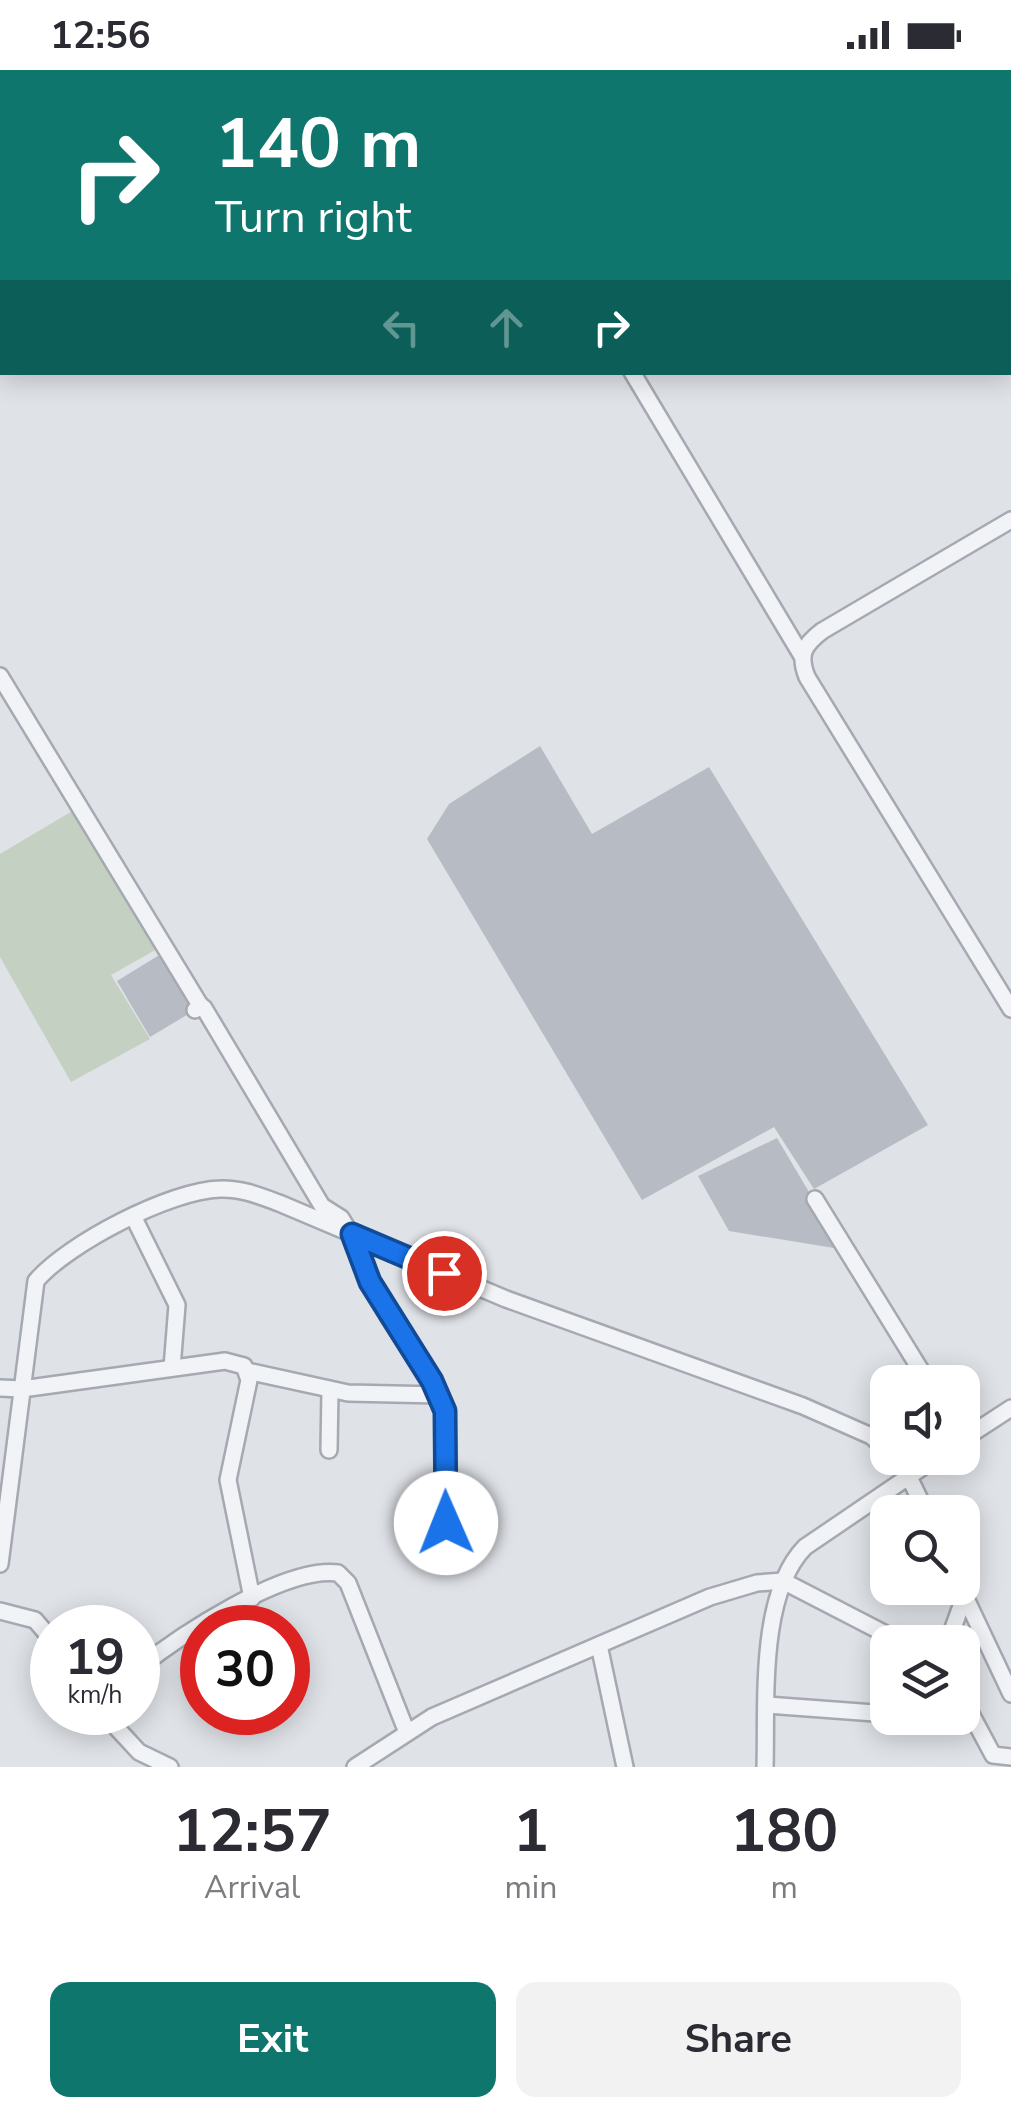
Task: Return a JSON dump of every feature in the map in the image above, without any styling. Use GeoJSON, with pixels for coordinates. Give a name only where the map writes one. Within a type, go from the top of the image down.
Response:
{"type":"FeatureCollection","features":[{"type":"Feature","properties":{"kind":"street"},"geometry":{"type":"LineString","coordinates":[[634,375],[802,656],[807,677],[1011,1009]]}},
{"type":"Feature","properties":{"kind":"street"},"geometry":{"type":"LineString","coordinates":[[802,656],[805,644],[822,631],[1011,520]]}},
{"type":"Feature","properties":{"kind":"street"},"geometry":{"type":"LineString","coordinates":[[0,676],[197,1008],[322,1206],[340,1218],[352,1234],[388,1316],[440,1395],[447,1430],[446,1523]]}},
{"type":"Feature","properties":{"kind":"street"},"geometry":{"type":"LineString","coordinates":[[0,1564],[36,1281],[76,1251],[134,1218],[179,1197],[223,1188],[248,1192],[506,1299],[803,1406],[870,1436]]}},
{"type":"Feature","properties":{"kind":"street"},"geometry":{"type":"LineString","coordinates":[[815,1199],[918,1365]]}},
{"type":"Feature","properties":{"kind":"street"},"geometry":{"type":"LineString","coordinates":[[134,1218],[177,1304],[172,1368]]}},
{"type":"Feature","properties":{"kind":"street"},"geometry":{"type":"LineString","coordinates":[[0,1388],[22,1390],[225,1361],[240,1364],[247,1371],[330,1390],[386,1397],[440,1395]]}},
{"type":"Feature","properties":{"kind":"street"},"geometry":{"type":"LineString","coordinates":[[247,1371],[228,1480],[252,1598]]}},
{"type":"Feature","properties":{"kind":"street"},"geometry":{"type":"LineString","coordinates":[[329,1450],[330,1390]]}},
{"type":"Feature","properties":{"kind":"street"},"geometry":{"type":"LineString","coordinates":[[980,1428],[1011,1408]]}},
{"type":"Feature","properties":{"kind":"street"},"geometry":{"type":"LineString","coordinates":[[766,1767],[771,1630],[783,1581],[804,1547],[908,1475],[918,1495]]}},
{"type":"Feature","properties":{"kind":"street"},"geometry":{"type":"LineString","coordinates":[[160,1652],[199,1623],[252,1598],[319,1573],[338,1573],[344,1578],[406,1730]]}},
{"type":"Feature","properties":{"kind":"street"},"geometry":{"type":"LineString","coordinates":[[355,1767],[406,1730],[710,1597],[783,1581],[870,1626]]}},
{"type":"Feature","properties":{"kind":"street"},"geometry":{"type":"LineString","coordinates":[[970,1605],[1011,1694]]}},
{"type":"Feature","properties":{"kind":"street"},"geometry":{"type":"LineString","coordinates":[[0,1611],[30,1619]]}},
{"type":"Feature","properties":{"kind":"street"},"geometry":{"type":"LineString","coordinates":[[599,1645],[625,1767]]}},
{"type":"Feature","properties":{"kind":"street"},"geometry":{"type":"LineString","coordinates":[[767,1706],[870,1713]]}},
{"type":"Feature","properties":{"kind":"street"},"geometry":{"type":"LineString","coordinates":[[980,1731],[993,1755],[1011,1756]]}},
{"type":"Feature","properties":{"kind":"street"},"geometry":{"type":"LineString","coordinates":[[123,1735],[139,1752],[170,1767]]}},
{"type":"Feature","properties":{"kind":"green space"},"geometry":{"type":"Polygon","coordinates":[[[74,810],[157,949],[111,975],[150,1039],[71,1082],[0,957],[0,854],[74,810]]]}},
{"type":"Feature","properties":{"kind":"building"},"geometry":{"type":"Polygon","coordinates":[[[540,746],[592,834],[709,767],[928,1125],[814,1189],[774,1127],[642,1200],[427,839],[449,804],[540,746]]]}},
{"type":"Feature","properties":{"kind":"building"},"geometry":{"type":"Polygon","coordinates":[[[161,954],[195,1010],[150,1037],[117,981],[161,954]]]}},
{"type":"Feature","properties":{"kind":"building"},"geometry":{"type":"Polygon","coordinates":[[[777,1138],[838,1241],[834,1248],[729,1231],[698,1176],[777,1138]]]}},
{"type":"Feature","properties":{"kind":"route"},"geometry":{"type":"LineString","coordinates":[[444,1273],[352,1234],[388,1316],[440,1395],[447,1430],[446,1523]]}}]}
